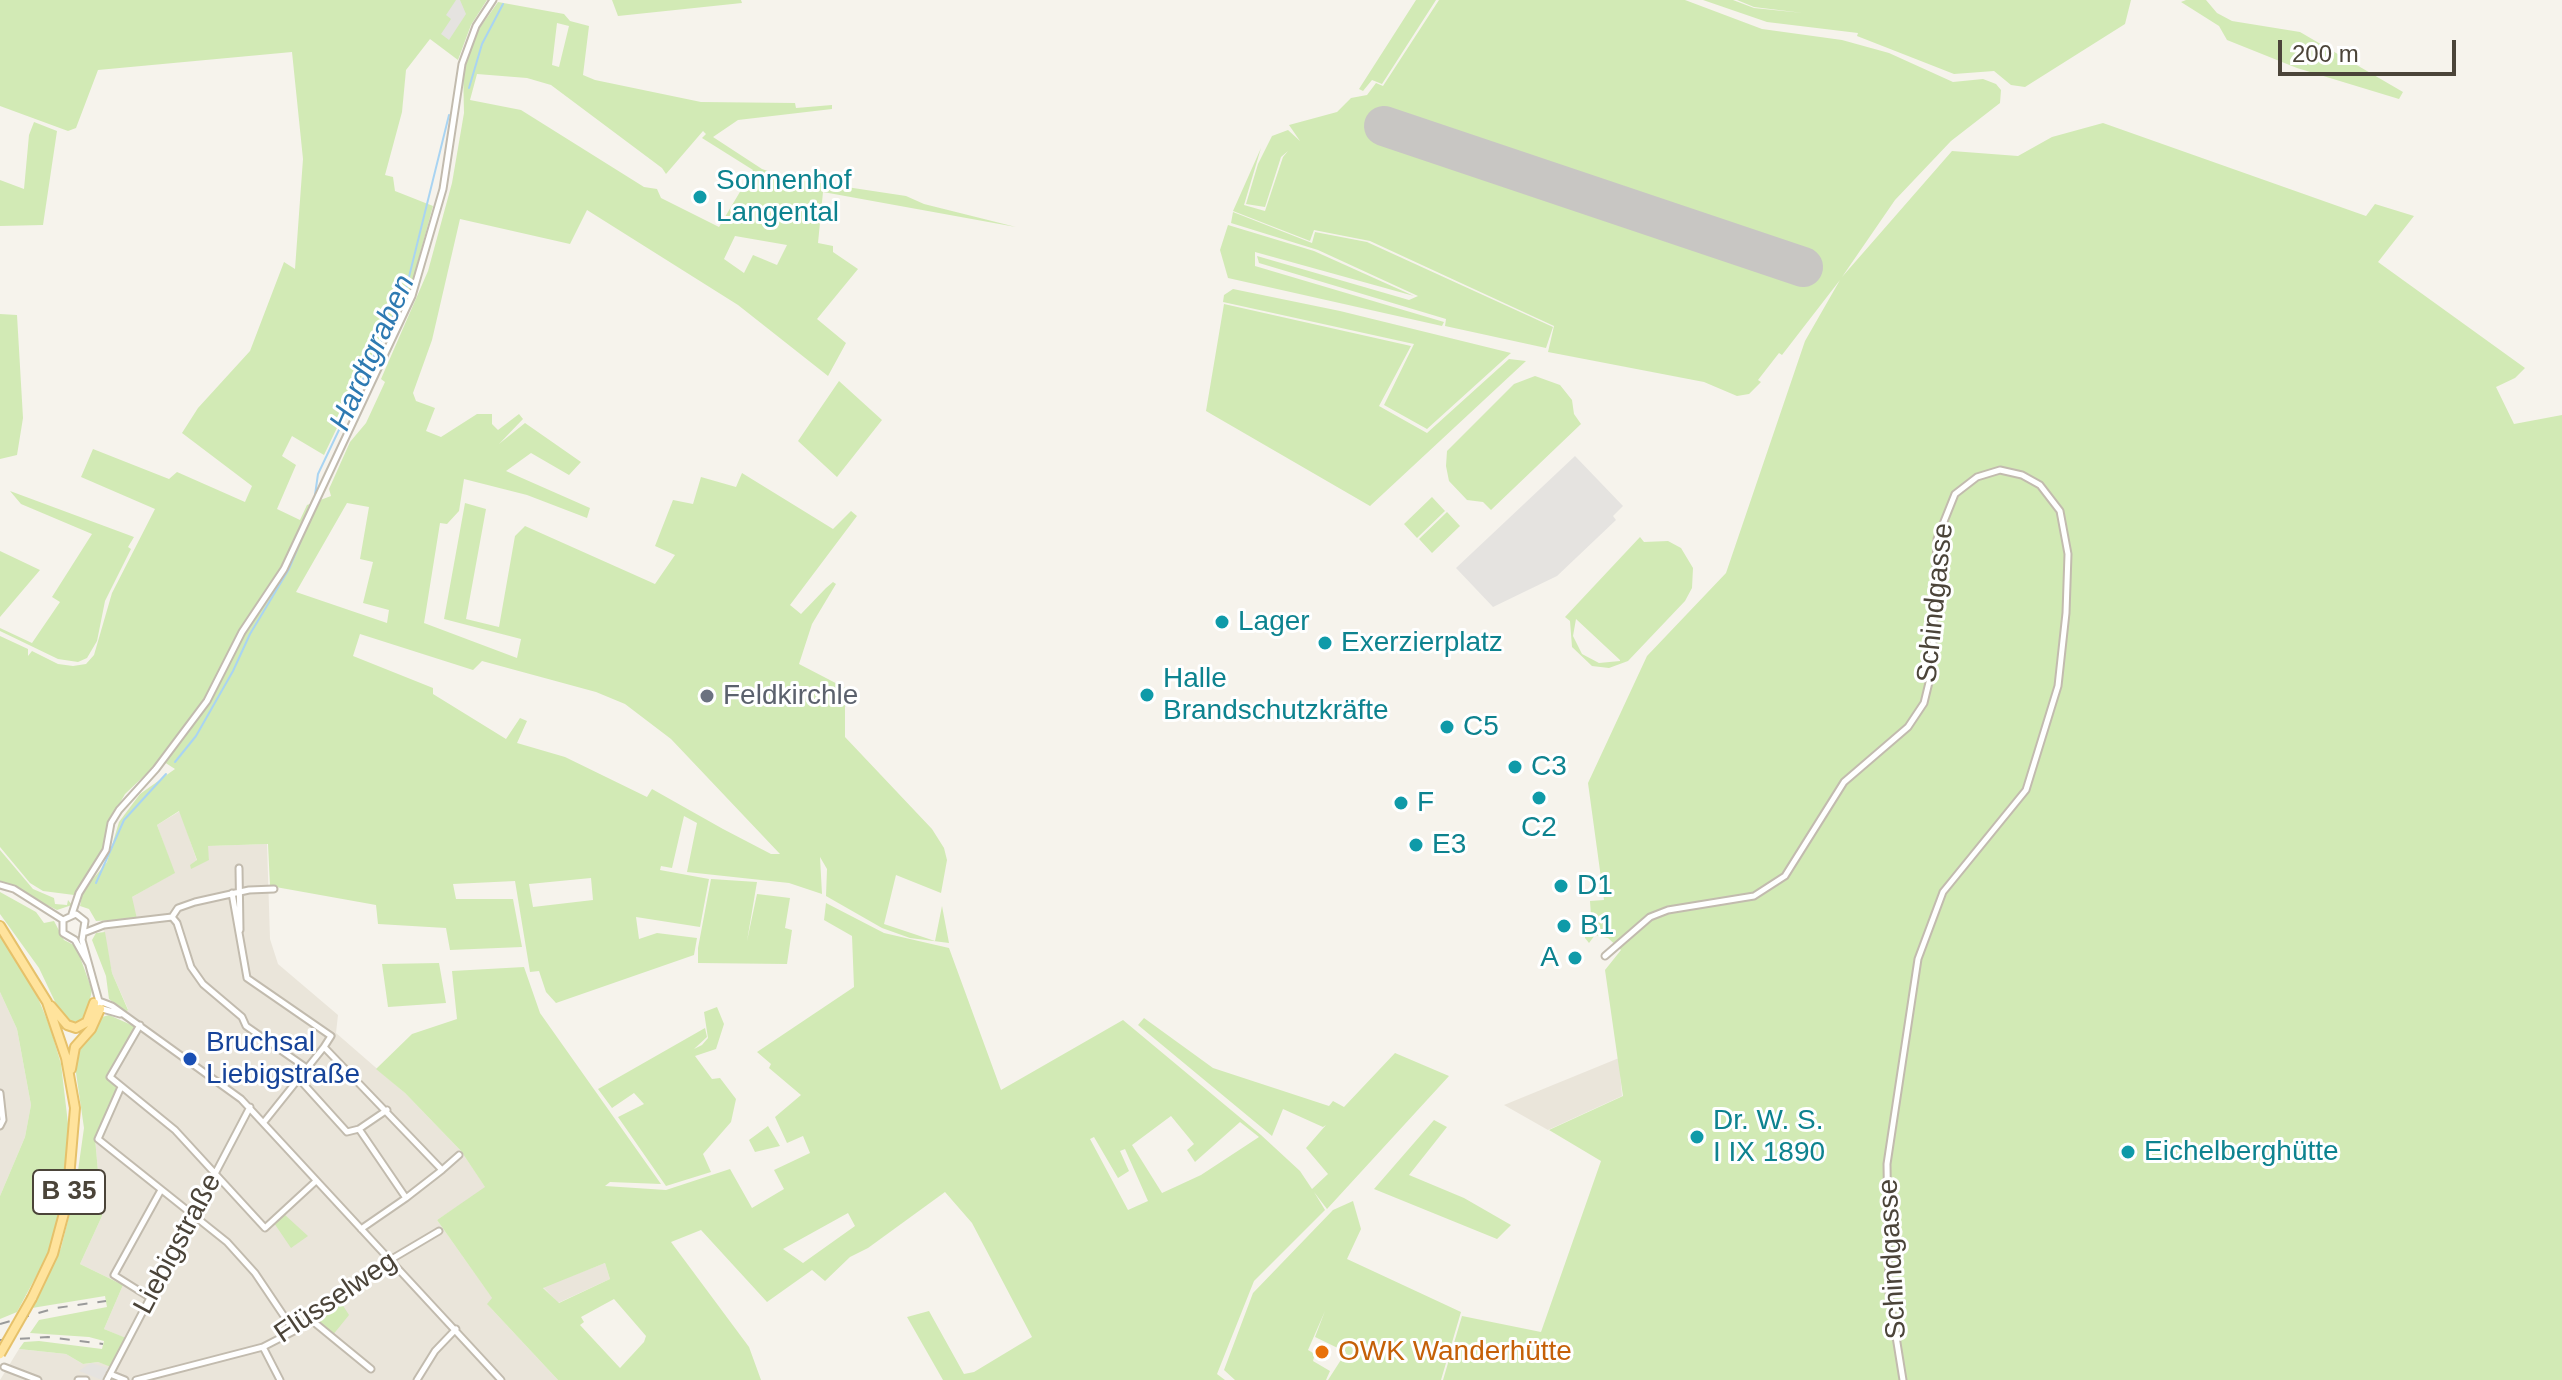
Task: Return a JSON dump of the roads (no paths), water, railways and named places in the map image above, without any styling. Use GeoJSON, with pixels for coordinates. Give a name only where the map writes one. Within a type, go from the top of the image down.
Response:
{"type":"FeatureCollection","features":[{"type":"Feature","properties":{"kind":"main road","name":"B 35"},"geometry":{"type":"LineString","coordinates":[[0,926],[47,1002],[67,1025],[76,1028],[87,1022],[97,1002]]}},
{"type":"Feature","properties":{"kind":"main road","name":"B 35"},"geometry":{"type":"LineString","coordinates":[[0,1354],[32,1298],[61,1231],[72,1174],[75,1108],[70,1073],[47,1002]]}},
{"type":"Feature","properties":{"kind":"main road"},"geometry":{"type":"LineString","coordinates":[[70,1073],[75,1047],[91,1029],[97,1002]]}},
{"type":"Feature","properties":{"kind":"street"},"geometry":{"type":"LineString","coordinates":[[63,920],[72,914],[79,893],[106,850],[111,823],[119,810],[156,769],[207,701],[242,632],[284,569],[412,296],[443,189],[462,64],[476,26],[493,0]]}},
{"type":"Feature","properties":{"kind":"street","name":"Schindgasse"},"geometry":{"type":"LineString","coordinates":[[1605,956],[1650,917],[1668,910],[1754,896],[1785,876],[1844,782],[1908,727],[1924,703],[1932,670],[1937,539],[1955,494],[1977,477],[2000,470],[2022,475],[2040,485],[2060,511],[2068,554],[2066,613],[2054,700],[2026,790],[2000,827],[1943,892],[1918,959],[1887,1164],[1889,1293],[1903,1380]]}},
{"type":"Feature","properties":{"kind":"street"},"geometry":{"type":"LineString","coordinates":[[239,868],[239,939]]}},
{"type":"Feature","properties":{"kind":"street"},"geometry":{"type":"LineString","coordinates":[[0,885],[14,889],[63,920]]}},
{"type":"Feature","properties":{"kind":"street"},"geometry":{"type":"LineString","coordinates":[[75,940],[104,925],[172,917],[178,908],[232,893],[274,889]]}},
{"type":"Feature","properties":{"kind":"street"},"geometry":{"type":"LineString","coordinates":[[232,893],[247,978],[331,1036],[300,1080],[264,1122]]}},
{"type":"Feature","properties":{"kind":"street"},"geometry":{"type":"LineString","coordinates":[[76,907],[85,921],[104,925]]}},
{"type":"Feature","properties":{"kind":"street"},"geometry":{"type":"LineString","coordinates":[[72,914],[80,915]]}},
{"type":"Feature","properties":{"kind":"street"},"geometry":{"type":"LineString","coordinates":[[172,917],[177,923],[191,967],[203,984],[242,1017],[246,1026],[308,1069]]}},
{"type":"Feature","properties":{"kind":"street"},"geometry":{"type":"LineString","coordinates":[[63,920],[63,933],[75,940],[92,970]]}},
{"type":"Feature","properties":{"kind":"street"},"geometry":{"type":"LineString","coordinates":[[85,921],[84,934],[97,1002],[140,1025],[250,1107],[501,1380]]}},
{"type":"Feature","properties":{"kind":"street"},"geometry":{"type":"LineString","coordinates":[[140,1025],[110,1077],[175,1130],[265,1228],[316,1181]]}},
{"type":"Feature","properties":{"kind":"street"},"geometry":{"type":"LineString","coordinates":[[324,1047],[442,1170]]}},
{"type":"Feature","properties":{"kind":"street"},"geometry":{"type":"LineString","coordinates":[[300,1080],[347,1132],[359,1129],[387,1110]]}},
{"type":"Feature","properties":{"kind":"street"},"geometry":{"type":"LineString","coordinates":[[121,1087],[98,1139],[195,1214],[255,1273],[294,1331]]}},
{"type":"Feature","properties":{"kind":"street"},"geometry":{"type":"LineString","coordinates":[[0,1093],[3,1120],[0,1126]]}},
{"type":"Feature","properties":{"kind":"street","name":"Liebigstraße"},"geometry":{"type":"LineString","coordinates":[[108,1377],[250,1107]]}},
{"type":"Feature","properties":{"kind":"street"},"geometry":{"type":"LineString","coordinates":[[359,1129],[406,1198]]}},
{"type":"Feature","properties":{"kind":"street"},"geometry":{"type":"LineString","coordinates":[[361,1229],[459,1155]]}},
{"type":"Feature","properties":{"kind":"street"},"geometry":{"type":"LineString","coordinates":[[149,1297],[114,1275],[161,1190]]}},
{"type":"Feature","properties":{"kind":"street","name":"Flüsselweg"},"geometry":{"type":"LineString","coordinates":[[136,1380],[263,1347],[294,1331],[390,1260],[439,1231]]}},
{"type":"Feature","properties":{"kind":"street"},"geometry":{"type":"LineString","coordinates":[[310,1319],[371,1369]]}},
{"type":"Feature","properties":{"kind":"street"},"geometry":{"type":"LineString","coordinates":[[417,1380],[435,1351],[456,1329]]}},
{"type":"Feature","properties":{"kind":"street"},"geometry":{"type":"LineString","coordinates":[[263,1347],[280,1380]]}},
{"type":"Feature","properties":{"kind":"street"},"geometry":{"type":"LineString","coordinates":[[4,1367],[38,1380]]}},
{"type":"Feature","properties":{"kind":"street"},"geometry":{"type":"LineString","coordinates":[[108,1377],[125,1380]]}},
{"type":"Feature","properties":{"kind":"street"},"geometry":{"type":"LineString","coordinates":[[78,1380],[86,1380]]}},
{"type":"Feature","properties":{"kind":"waterway","name":"Hardtgraben"},"geometry":{"type":"LineString","coordinates":[[469,88],[482,44],[503,4]]}},
{"type":"Feature","properties":{"kind":"waterway","name":"Hardtgraben"},"geometry":{"type":"LineString","coordinates":[[315,495],[318,474],[406,289],[449,115]]}},
{"type":"Feature","properties":{"kind":"waterway","name":"Hardtgraben"},"geometry":{"type":"LineString","coordinates":[[175,762],[196,736],[233,671],[250,634],[289,569],[303,535]]}},
{"type":"Feature","properties":{"kind":"waterway"},"geometry":{"type":"LineString","coordinates":[[96,883],[124,820],[166,774]]}},
{"type":"Feature","properties":{"kind":"railway"},"geometry":{"type":"LineString","coordinates":[[0,1324],[56,1308],[106,1301]]}},
{"type":"Feature","properties":{"kind":"railway"},"geometry":{"type":"LineString","coordinates":[[0,1340],[48,1337],[103,1344]]}},
{"type":"Feature","properties":{"kind":"place","name":"Sonnenhof Langental"},"geometry":{"type":"Point","coordinates":[700,197]}},
{"type":"Feature","properties":{"kind":"place","name":"Lager"},"geometry":{"type":"Point","coordinates":[1222,622]}},
{"type":"Feature","properties":{"kind":"place","name":"Exerzierplatz"},"geometry":{"type":"Point","coordinates":[1325,643]}},
{"type":"Feature","properties":{"kind":"place","name":"Halle Brandschutzkräfte"},"geometry":{"type":"Point","coordinates":[1147,695]}},
{"type":"Feature","properties":{"kind":"place","name":"Feldkirchle"},"geometry":{"type":"Point","coordinates":[707,696]}},
{"type":"Feature","properties":{"kind":"place","name":"C5"},"geometry":{"type":"Point","coordinates":[1447,727]}},
{"type":"Feature","properties":{"kind":"place","name":"C3"},"geometry":{"type":"Point","coordinates":[1515,767]}},
{"type":"Feature","properties":{"kind":"place","name":"C2"},"geometry":{"type":"Point","coordinates":[1539,798]}},
{"type":"Feature","properties":{"kind":"place","name":"F"},"geometry":{"type":"Point","coordinates":[1401,803]}},
{"type":"Feature","properties":{"kind":"place","name":"E3"},"geometry":{"type":"Point","coordinates":[1416,845]}},
{"type":"Feature","properties":{"kind":"place","name":"D1"},"geometry":{"type":"Point","coordinates":[1561,886]}},
{"type":"Feature","properties":{"kind":"place","name":"B1"},"geometry":{"type":"Point","coordinates":[1564,926]}},
{"type":"Feature","properties":{"kind":"place","name":"A"},"geometry":{"type":"Point","coordinates":[1575,958]}},
{"type":"Feature","properties":{"kind":"place","name":"Bruchsal Liebigstraße"},"geometry":{"type":"Point","coordinates":[190,1059]}},
{"type":"Feature","properties":{"kind":"place","name":"Dr. W. S. I IX 1890"},"geometry":{"type":"Point","coordinates":[1697,1137]}},
{"type":"Feature","properties":{"kind":"place","name":"Eichelberghütte"},"geometry":{"type":"Point","coordinates":[2128,1152]}},
{"type":"Feature","properties":{"kind":"place","name":"OWK Wanderhütte"},"geometry":{"type":"Point","coordinates":[1322,1352]}}]}
